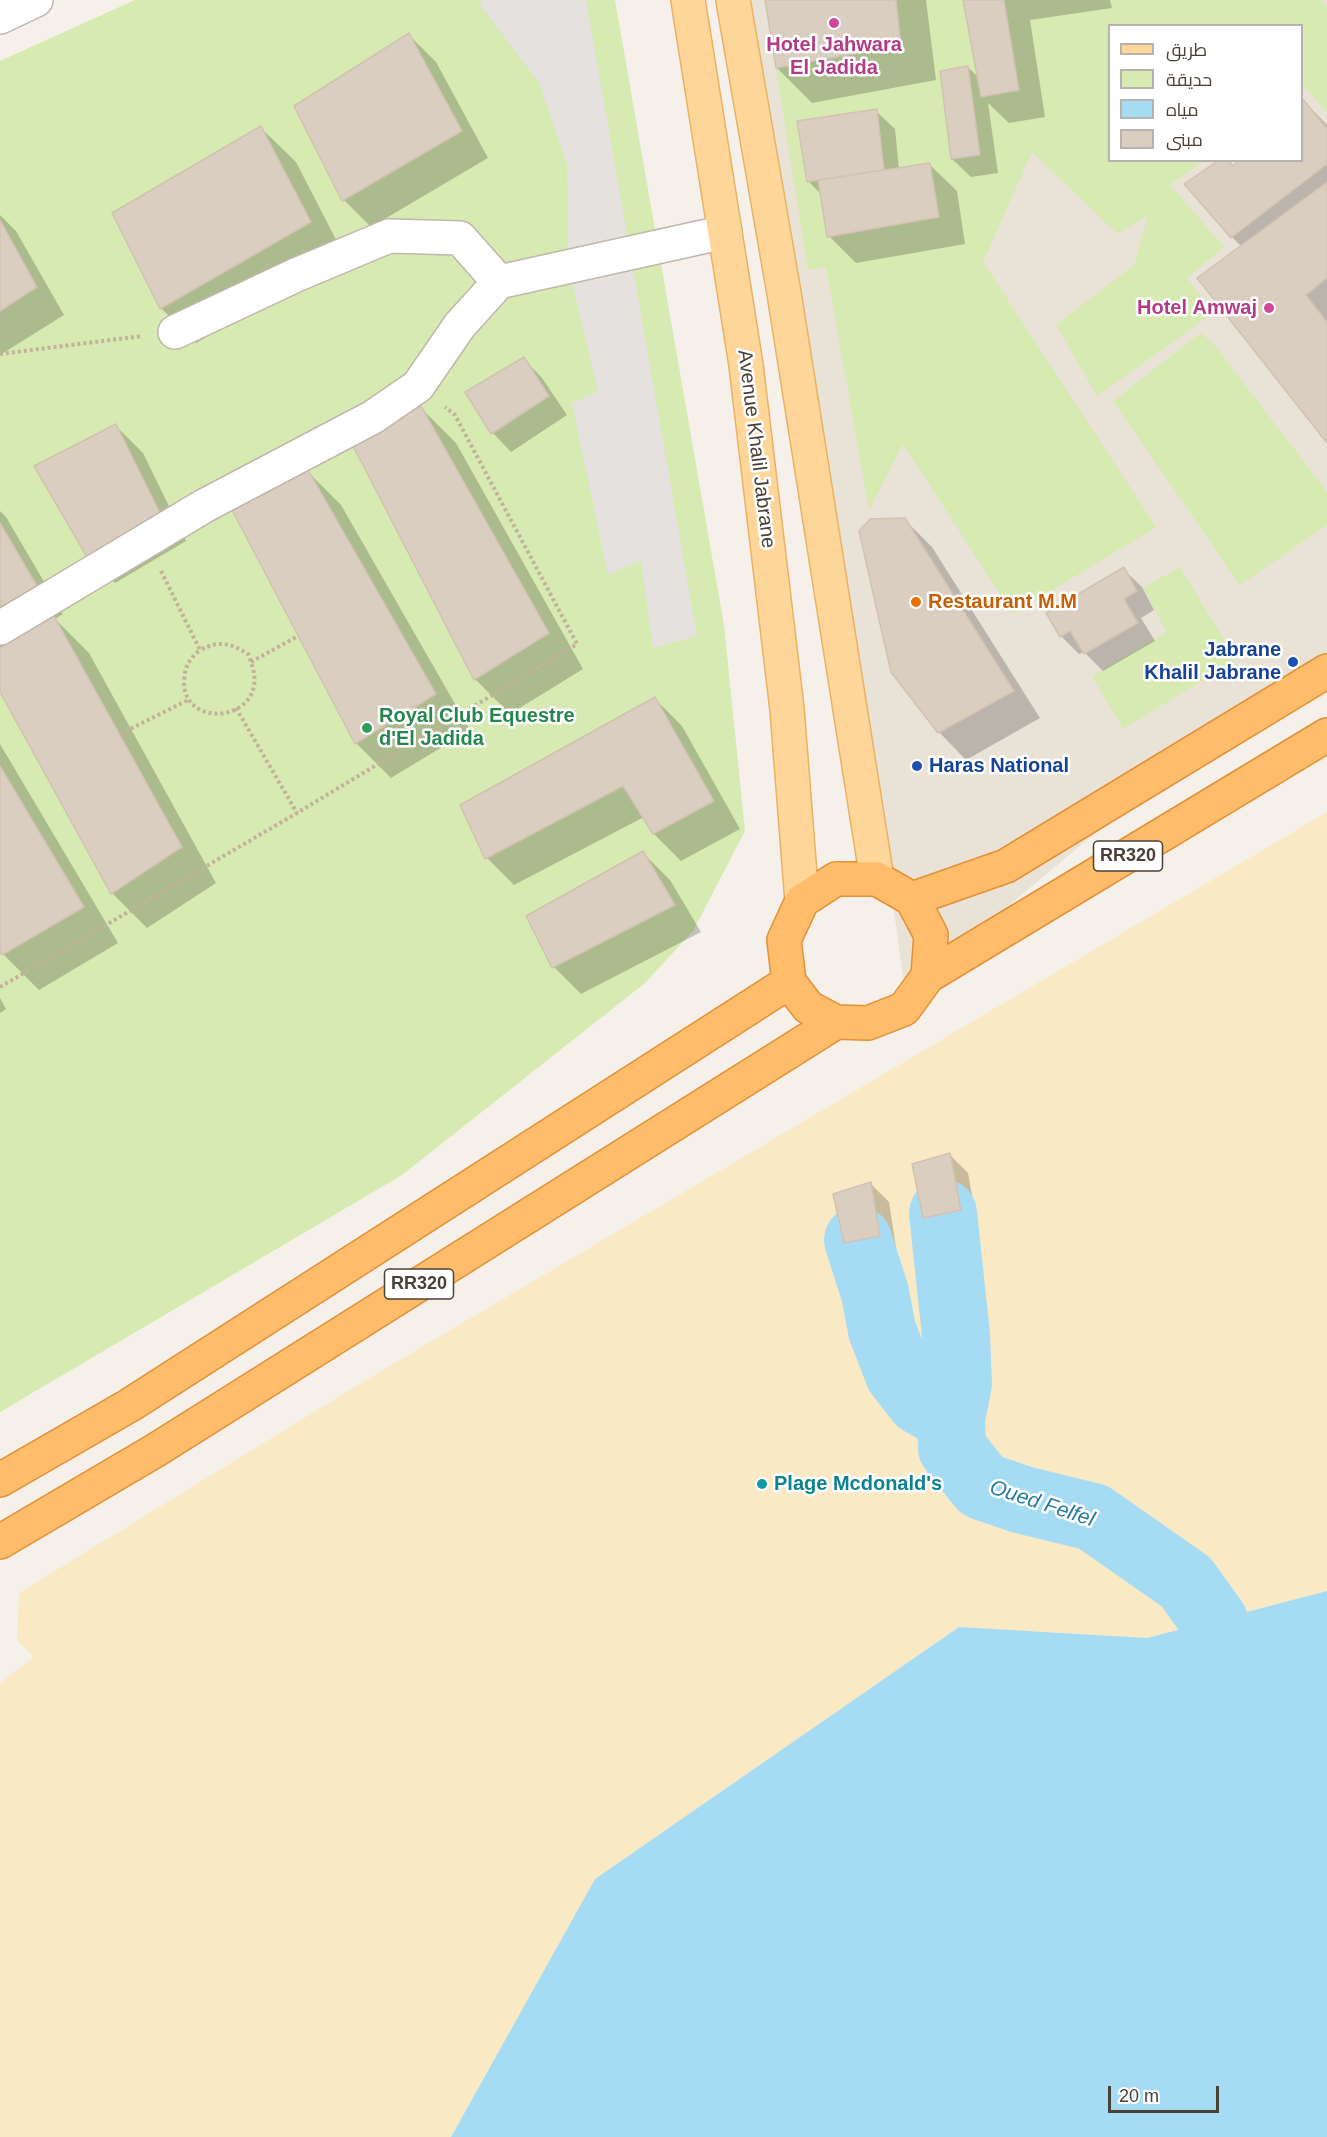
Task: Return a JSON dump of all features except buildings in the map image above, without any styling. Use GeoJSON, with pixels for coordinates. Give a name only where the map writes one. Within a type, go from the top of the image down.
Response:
{"type":"FeatureCollection","features":[{"type":"Feature","properties":{"kind":"highway","name":"RR320"},"geometry":{"type":"LineString","coordinates":[[912,899],[1006,866],[1327,671]]}},
{"type":"Feature","properties":{"kind":"highway","name":"RR320"},"geometry":{"type":"LineString","coordinates":[[0,1480],[130,1405],[789,982],[808,1007],[836,1022],[868,1023],[904,1009],[928,976],[1327,735]]}},
{"type":"Feature","properties":{"kind":"highway"},"geometry":{"type":"LineString","coordinates":[[789,982],[784,940],[802,901],[836,879],[877,879],[912,899],[931,935],[928,976]]}},
{"type":"Feature","properties":{"kind":"highway","name":"RR320"},"geometry":{"type":"LineString","coordinates":[[0,1542],[156,1450],[836,1022]]}},
{"type":"Feature","properties":{"kind":"highway"},"geometry":{"type":"LineString","coordinates":[[130,1405],[156,1450]]}},
{"type":"Feature","properties":{"kind":"main road","name":"Avenue Khalil Jabrane"},"geometry":{"type":"LineString","coordinates":[[688,0],[746,365],[786,697],[802,901]]}},
{"type":"Feature","properties":{"kind":"main road"},"geometry":{"type":"LineString","coordinates":[[733,0],[784,293],[877,879]]}},
{"type":"Feature","properties":{"kind":"street"},"geometry":{"type":"LineString","coordinates":[[0,17],[36,0]]}},
{"type":"Feature","properties":{"kind":"street"},"geometry":{"type":"LineString","coordinates":[[0,628],[204,506],[373,417],[418,386],[460,325],[499,282],[725,232]]}},
{"type":"Feature","properties":{"kind":"street"},"geometry":{"type":"LineString","coordinates":[[175,332],[296,275],[389,236],[460,238],[499,282]]}},
{"type":"Feature","properties":{"kind":"path"},"geometry":{"type":"LineString","coordinates":[[0,354],[175,332]]}},
{"type":"Feature","properties":{"kind":"path"},"geometry":{"type":"LineString","coordinates":[[0,987],[297,813],[577,644],[455,415],[418,386]]}},
{"type":"Feature","properties":{"kind":"path"},"geometry":{"type":"LineString","coordinates":[[146,541],[200,650]]}},
{"type":"Feature","properties":{"kind":"path"},"geometry":{"type":"LineString","coordinates":[[251,662],[298,636]]}},
{"type":"Feature","properties":{"kind":"path"},"geometry":{"type":"LineString","coordinates":[[212,644],[227,644],[248,654],[251,662],[254,671],[254,687],[246,703],[231,711],[214,714],[198,710],[188,700],[184,687],[185,670],[189,659],[200,650],[212,644]]}},
{"type":"Feature","properties":{"kind":"path"},"geometry":{"type":"LineString","coordinates":[[120,734],[188,700]]}},
{"type":"Feature","properties":{"kind":"path"},"geometry":{"type":"LineString","coordinates":[[236,708],[297,813]]}},
{"type":"Feature","properties":{"kind":"shaded area"},"geometry":{"type":"Polygon","coordinates":[[[483,0],[586,0],[697,636],[653,648],[641,560],[608,575],[572,403],[598,391],[568,266],[567,164],[539,83],[479,3],[483,0]]]}},
{"type":"Feature","properties":{"kind":"shaded area"},"geometry":{"type":"Polygon","coordinates":[[[736,0],[1327,0],[1327,671],[1189,755],[905,992],[890,882],[736,0]]]}},
{"type":"Feature","properties":{"kind":"green space","name":"Royal Club Equestre d'El Jadida"},"geometry":{"type":"Polygon","coordinates":[[[135,0],[615,0],[724,625],[745,831],[693,931],[645,983],[402,1175],[0,1412],[0,61],[135,0]]]}},
{"type":"Feature","properties":{"kind":"green space"},"geometry":{"type":"Polygon","coordinates":[[[765,0],[1321,0],[1327,7],[1327,112],[1305,87],[1303,88],[1303,24],[1108,24],[1108,162],[1202,162],[1170,185],[1224,247],[1187,278],[1213,313],[1097,396],[1056,325],[1135,264],[1148,215],[1118,234],[1032,152],[983,262],[1156,527],[1013,614],[903,444],[869,510],[826,267],[808,270],[765,0]]]}},
{"type":"Feature","properties":{"kind":"green space"},"geometry":{"type":"Polygon","coordinates":[[[1201,333],[1215,346],[1327,492],[1327,525],[1240,585],[1113,401],[1201,333]]]}},
{"type":"Feature","properties":{"kind":"green space"},"geometry":{"type":"Polygon","coordinates":[[[1180,567],[1236,660],[1123,729],[1092,676],[1167,632],[1143,588],[1180,567]]]}},
{"type":"Feature","properties":{"kind":"sand","name":"Plage Mcdonald's"},"geometry":{"type":"Polygon","coordinates":[[[1327,812],[1327,1591],[1147,1638],[959,1627],[595,1879],[451,2137],[0,2137],[0,1683],[34,1657],[17,1640],[19,1593],[371,1377],[1327,812]]]}},
{"type":"Feature","properties":{"kind":"water"},"geometry":{"type":"Polygon","coordinates":[[[1327,1591],[1327,2137],[451,2137],[595,1879],[959,1627],[1147,1638],[1327,1591]]]}},
{"type":"Feature","properties":{"kind":"waterway","name":"Oued Felfel"},"geometry":{"type":"LineString","coordinates":[[943,1213],[956,1335],[958,1384],[951,1418],[952,1448],[982,1486],[1023,1500],[1093,1517],[1186,1582],[1214,1621]]}},
{"type":"Feature","properties":{"kind":"waterway","name":"Oued Felfel"},"geometry":{"type":"LineString","coordinates":[[858,1240],[875,1293],[882,1330],[899,1374],[920,1401],[951,1418]]}},
{"type":"Feature","properties":{"kind":"place","name":"Hotel Jahwara El Jadida"},"geometry":{"type":"Point","coordinates":[834,23]}},
{"type":"Feature","properties":{"kind":"place","name":"Hotel Amwaj"},"geometry":{"type":"Point","coordinates":[1269,308]}},
{"type":"Feature","properties":{"kind":"place","name":"Restaurant M.M"},"geometry":{"type":"Point","coordinates":[916,602]}},
{"type":"Feature","properties":{"kind":"place","name":"Jabrane Khalil Jabrane"},"geometry":{"type":"Point","coordinates":[1293,662]}},
{"type":"Feature","properties":{"kind":"place","name":"Royal Club Equestre d'El Jadida"},"geometry":{"type":"Point","coordinates":[367,728]}},
{"type":"Feature","properties":{"kind":"place","name":"Haras National"},"geometry":{"type":"Point","coordinates":[917,766]}},
{"type":"Feature","properties":{"kind":"place","name":"Plage Mcdonald's"},"geometry":{"type":"Point","coordinates":[762,1484]}}]}
